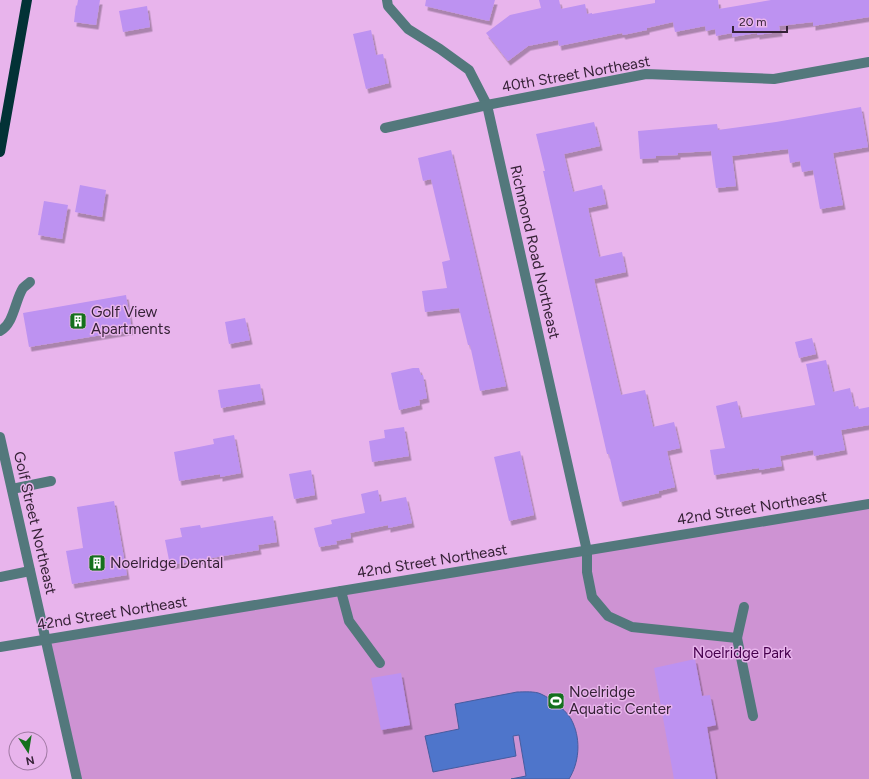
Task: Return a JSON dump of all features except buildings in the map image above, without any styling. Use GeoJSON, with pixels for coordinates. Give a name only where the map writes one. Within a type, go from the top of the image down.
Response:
{"type":"FeatureCollection","features":[{"type":"Feature","properties":{"kind":"main road"},"geometry":{"type":"LineString","coordinates":[[0,152],[27,0]]}},
{"type":"Feature","properties":{"kind":"street","name":"Richmond Road Northeast"},"geometry":{"type":"LineString","coordinates":[[387,0],[388,6],[408,29],[440,49],[469,70],[487,105],[587,551],[587,572],[592,597],[608,616],[632,628],[737,638]]}},
{"type":"Feature","properties":{"kind":"street","name":"40th Street Northeast"},"geometry":{"type":"LineString","coordinates":[[385,128],[487,105],[646,74],[774,79],[869,62]]}},
{"type":"Feature","properties":{"kind":"street"},"geometry":{"type":"LineString","coordinates":[[0,331],[12,316],[23,288],[30,282]]}},
{"type":"Feature","properties":{"kind":"street","name":"Golf Street Northeast"},"geometry":{"type":"LineString","coordinates":[[0,437],[77,779]]}},
{"type":"Feature","properties":{"kind":"street"},"geometry":{"type":"LineString","coordinates":[[12,489],[51,481]]}},
{"type":"Feature","properties":{"kind":"street","name":"42nd Street Northeast"},"geometry":{"type":"LineString","coordinates":[[0,647],[869,504]]}},
{"type":"Feature","properties":{"kind":"street"},"geometry":{"type":"LineString","coordinates":[[0,577],[30,570]]}},
{"type":"Feature","properties":{"kind":"street"},"geometry":{"type":"LineString","coordinates":[[341,591],[349,620],[380,663]]}},
{"type":"Feature","properties":{"kind":"street"},"geometry":{"type":"LineString","coordinates":[[744,607],[737,638],[753,716]]}},
{"type":"Feature","properties":{"kind":"green space","name":"Noelridge Park"},"geometry":{"type":"Polygon","coordinates":[[[869,504],[869,779],[77,779],[46,639],[869,504]]]}},
{"type":"Feature","properties":{"kind":"water"},"geometry":{"type":"Polygon","coordinates":[[[517,692],[533,692],[541,694],[560,706],[571,719],[576,730],[578,752],[575,766],[569,779],[511,779],[526,776],[519,735],[513,736],[516,756],[433,772],[425,736],[459,729],[455,704],[517,692]]]}},
{"type":"Feature","properties":{"kind":"place","name":"Golf View Apartments"},"geometry":{"type":"Point","coordinates":[78,321]}},
{"type":"Feature","properties":{"kind":"place","name":"Noelridge Dental"},"geometry":{"type":"Point","coordinates":[97,563]}},
{"type":"Feature","properties":{"kind":"place","name":"Noelridge Aquatic Center"},"geometry":{"type":"Point","coordinates":[556,701]}}]}
